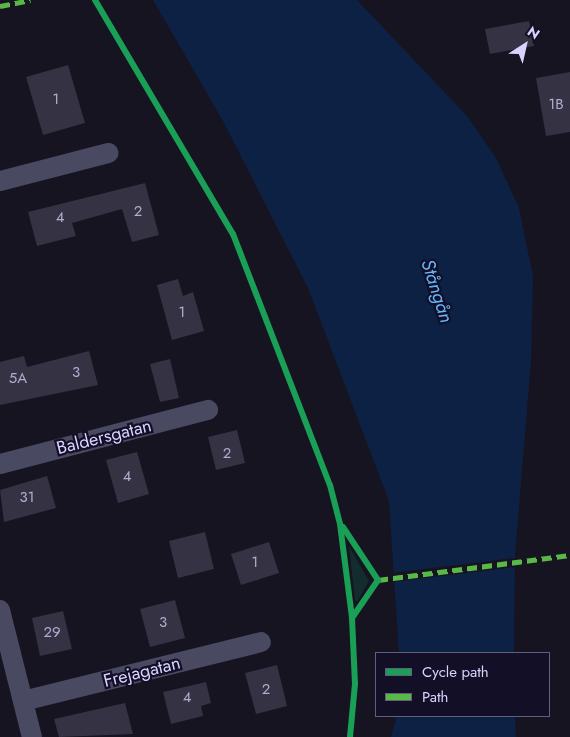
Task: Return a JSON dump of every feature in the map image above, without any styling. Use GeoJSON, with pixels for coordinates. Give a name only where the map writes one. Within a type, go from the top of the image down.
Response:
{"type":"FeatureCollection","features":[{"type":"Feature","properties":{"kind":"street"},"geometry":{"type":"LineString","coordinates":[[0,181],[108,153]]}},
{"type":"Feature","properties":{"kind":"street","name":"Baldersgatan"},"geometry":{"type":"LineString","coordinates":[[0,464],[208,410]]}},
{"type":"Feature","properties":{"kind":"street"},"geometry":{"type":"LineString","coordinates":[[0,610],[32,737]]}},
{"type":"Feature","properties":{"kind":"street","name":"Frejagatan"},"geometry":{"type":"LineString","coordinates":[[23,701],[261,642]]}},
{"type":"Feature","properties":{"kind":"green space"},"geometry":{"type":"Polygon","coordinates":[[[349,546],[369,581],[357,602],[355,600],[349,546]]]}},
{"type":"Feature","properties":{"kind":"water","name":"Stångån"},"geometry":{"type":"Polygon","coordinates":[[[153,0],[357,0],[467,116],[496,158],[519,208],[533,276],[531,361],[515,555],[514,652],[399,652],[389,501],[308,288],[223,121],[153,0]]]}},
{"type":"Feature","properties":{"kind":"water"},"geometry":{"type":"Polygon","coordinates":[[[397,717],[515,717],[516,737],[391,737],[397,717]]]}},
{"type":"Feature","properties":{"kind":"pier"},"geometry":{"type":"Polygon","coordinates":[[[515,558],[517,567],[392,582],[391,573],[515,558]]]}},
{"type":"Feature","properties":{"kind":"building"},"geometry":{"type":"Polygon","coordinates":[[[529,21],[534,46],[490,54],[485,29],[529,21]]]}},
{"type":"Feature","properties":{"kind":"building"},"geometry":{"type":"Polygon","coordinates":[[[68,65],[85,123],[43,135],[26,77],[68,65]]]}},
{"type":"Feature","properties":{"kind":"building"},"geometry":{"type":"Polygon","coordinates":[[[570,72],[570,132],[546,136],[536,78],[570,72]]]}},
{"type":"Feature","properties":{"kind":"building"},"geometry":{"type":"Polygon","coordinates":[[[145,183],[159,235],[132,242],[122,209],[72,223],[76,236],[37,246],[28,212],[145,183]]]}},
{"type":"Feature","properties":{"kind":"building"},"geometry":{"type":"Polygon","coordinates":[[[178,279],[183,296],[193,292],[204,331],[172,340],[157,285],[178,279]]]}},
{"type":"Feature","properties":{"kind":"building"},"geometry":{"type":"Polygon","coordinates":[[[89,351],[98,385],[0,405],[0,362],[24,356],[27,367],[89,351]]]}},
{"type":"Feature","properties":{"kind":"building"},"geometry":{"type":"Polygon","coordinates":[[[170,359],[179,398],[160,402],[150,364],[170,359]]]}},
{"type":"Feature","properties":{"kind":"building"},"geometry":{"type":"Polygon","coordinates":[[[237,430],[245,463],[216,470],[208,437],[237,430]]]}},
{"type":"Feature","properties":{"kind":"building"},"geometry":{"type":"Polygon","coordinates":[[[137,452],[149,494],[118,503],[106,460],[137,452]]]}},
{"type":"Feature","properties":{"kind":"building"},"geometry":{"type":"Polygon","coordinates":[[[47,476],[56,508],[4,522],[0,490],[47,476]]]}},
{"type":"Feature","properties":{"kind":"building"},"geometry":{"type":"Polygon","coordinates":[[[205,532],[214,569],[178,578],[169,541],[205,532]]]}},
{"type":"Feature","properties":{"kind":"building"},"geometry":{"type":"Polygon","coordinates":[[[269,542],[279,573],[241,585],[231,554],[269,542]]]}},
{"type":"Feature","properties":{"kind":"building"},"geometry":{"type":"Polygon","coordinates":[[[175,600],[185,638],[150,647],[140,609],[175,600]]]}},
{"type":"Feature","properties":{"kind":"building"},"geometry":{"type":"Polygon","coordinates":[[[63,611],[72,649],[40,656],[32,618],[63,611]]]}},
{"type":"Feature","properties":{"kind":"building"},"geometry":{"type":"Polygon","coordinates":[[[277,665],[287,706],[256,714],[245,673],[277,665]]]}},
{"type":"Feature","properties":{"kind":"building"},"geometry":{"type":"Polygon","coordinates":[[[206,682],[211,703],[201,706],[203,716],[171,724],[163,692],[206,682]]]}},
{"type":"Feature","properties":{"kind":"building"},"geometry":{"type":"Polygon","coordinates":[[[125,703],[133,734],[59,737],[54,719],[125,703]]]}},
{"type":"Feature","properties":{"kind":"marked path"},"geometry":{"type":"LineString","coordinates":[[0,6],[30,0]]}},
{"type":"Feature","properties":{"kind":"marked path"},"geometry":{"type":"LineString","coordinates":[[378,580],[570,555]]}},
{"type":"Feature","properties":{"kind":"cycle path"},"geometry":{"type":"LineString","coordinates":[[95,0],[233,234],[330,485],[340,524],[352,618],[355,684],[350,737]]}},
{"type":"Feature","properties":{"kind":"cycle path"},"geometry":{"type":"LineString","coordinates":[[343,527],[378,580],[352,618]]}}]}
